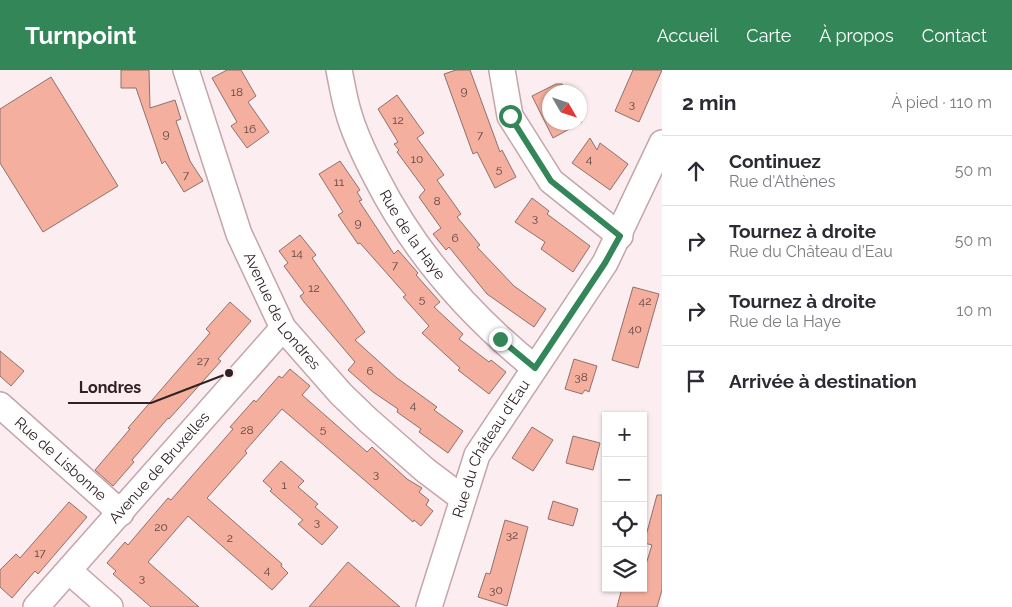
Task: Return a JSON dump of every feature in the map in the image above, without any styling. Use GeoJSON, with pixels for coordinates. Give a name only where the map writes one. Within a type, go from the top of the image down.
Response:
{"type":"FeatureCollection","features":[{"type":"Feature","properties":{"kind":"street","name":"Avenue de Londres"},"geometry":{"type":"LineString","coordinates":[[186,70],[240,234],[284,328],[341,394],[368,420],[425,470],[462,498]]}},
{"type":"Feature","properties":{"kind":"street","name":"Rue de la Haye"},"geometry":{"type":"LineString","coordinates":[[339,70],[348,112],[368,161],[388,202],[414,243],[438,276],[467,308],[535,368]]}},
{"type":"Feature","properties":{"kind":"street"},"geometry":{"type":"LineString","coordinates":[[502,70],[510,116],[551,181],[620,236]]}},
{"type":"Feature","properties":{"kind":"street","name":"Rue du Château d'Eau"},"geometry":{"type":"LineString","coordinates":[[429,607],[476,455],[605,263],[620,236],[662,143]]}},
{"type":"Feature","properties":{"kind":"street","name":"Avenue de Bruxelles"},"geometry":{"type":"LineString","coordinates":[[36,607],[284,328]]}},
{"type":"Feature","properties":{"kind":"street","name":"Rue de Lisbonne"},"geometry":{"type":"LineString","coordinates":[[0,405],[121,513]]}},
{"type":"Feature","properties":{"kind":"street"},"geometry":{"type":"LineString","coordinates":[[69,571],[110,607]]}},
{"type":"Feature","properties":{"kind":"building"},"geometry":{"type":"Polygon","coordinates":[[[121,70],[149,70],[150,108],[175,100],[181,119],[176,121],[190,161],[203,181],[184,192],[165,161],[162,164],[136,88],[121,88],[121,70]]]}},
{"type":"Feature","properties":{"kind":"building"},"geometry":{"type":"Polygon","coordinates":[[[227,70],[241,70],[256,96],[248,102],[269,132],[247,148],[231,126],[237,122],[212,78],[227,70]]]}},
{"type":"Feature","properties":{"kind":"building"},"geometry":{"type":"Polygon","coordinates":[[[456,70],[470,70],[500,152],[502,150],[516,177],[495,188],[477,152],[473,154],[444,74],[456,70]]]}},
{"type":"Feature","properties":{"kind":"building"},"geometry":{"type":"Polygon","coordinates":[[[633,70],[662,70],[639,122],[615,111],[633,70]]]}},
{"type":"Feature","properties":{"kind":"building"},"geometry":{"type":"Polygon","coordinates":[[[51,77],[118,186],[43,232],[0,163],[0,109],[51,77]]]}},
{"type":"Feature","properties":{"kind":"building"},"geometry":{"type":"Polygon","coordinates":[[[542,91],[542,116],[532,96],[542,91]]]}},
{"type":"Feature","properties":{"kind":"building"},"geometry":{"type":"Polygon","coordinates":[[[397,95],[424,133],[417,138],[444,175],[437,180],[461,214],[457,217],[480,245],[477,247],[514,286],[546,309],[534,327],[487,294],[449,247],[446,250],[433,234],[441,228],[419,197],[425,190],[397,152],[399,150],[394,144],[398,142],[378,109],[397,95]]]}},
{"type":"Feature","properties":{"kind":"building"},"geometry":{"type":"Polygon","coordinates":[[[549,130],[568,130],[553,138],[549,130]]]}},
{"type":"Feature","properties":{"kind":"building"},"geometry":{"type":"Polygon","coordinates":[[[590,138],[597,150],[600,143],[628,164],[610,190],[572,163],[590,138]]]}},
{"type":"Feature","properties":{"kind":"building"},"geometry":{"type":"Polygon","coordinates":[[[340,161],[360,190],[357,192],[362,200],[359,201],[394,254],[398,250],[418,273],[416,275],[440,302],[434,307],[463,334],[459,339],[489,362],[491,360],[506,372],[489,394],[458,370],[460,368],[422,333],[429,326],[403,297],[406,295],[360,243],[358,244],[338,215],[343,212],[319,174],[340,161]]]}},
{"type":"Feature","properties":{"kind":"building"},"geometry":{"type":"Polygon","coordinates":[[[532,198],[549,211],[547,214],[590,246],[573,272],[541,249],[545,242],[515,222],[532,198]]]}},
{"type":"Feature","properties":{"kind":"building"},"geometry":{"type":"Polygon","coordinates":[[[300,235],[316,255],[312,258],[365,332],[355,340],[397,378],[437,407],[434,410],[463,431],[448,453],[419,432],[421,429],[397,412],[398,409],[373,392],[348,370],[355,362],[304,302],[300,296],[304,293],[284,266],[288,263],[279,251],[300,235]]]}},
{"type":"Feature","properties":{"kind":"building"},"geometry":{"type":"Polygon","coordinates":[[[633,287],[659,294],[638,368],[612,360],[633,287]]]}},
{"type":"Feature","properties":{"kind":"building"},"geometry":{"type":"Polygon","coordinates":[[[230,302],[251,321],[218,359],[221,361],[168,418],[132,460],[134,462],[113,486],[95,470],[130,429],[128,428],[210,333],[206,329],[230,302]]]}},
{"type":"Feature","properties":{"kind":"building"},"geometry":{"type":"Polygon","coordinates":[[[0,351],[24,371],[11,386],[0,376],[0,351]]]}},
{"type":"Feature","properties":{"kind":"building"},"geometry":{"type":"Polygon","coordinates":[[[574,359],[597,366],[589,392],[585,390],[582,394],[565,389],[574,359]]]}},
{"type":"Feature","properties":{"kind":"building"},"geometry":{"type":"Polygon","coordinates":[[[290,369],[310,386],[302,395],[367,452],[372,447],[407,479],[422,488],[419,492],[429,500],[426,505],[433,511],[421,526],[414,520],[413,522],[282,409],[245,451],[247,453],[207,498],[282,564],[281,566],[288,573],[272,590],[188,516],[148,562],[199,607],[151,607],[113,574],[116,571],[107,563],[125,542],[128,545],[168,498],[171,500],[233,429],[230,427],[254,400],[256,402],[279,376],[282,378],[290,369]]]}},
{"type":"Feature","properties":{"kind":"building"},"geometry":{"type":"Polygon","coordinates":[[[532,427],[553,440],[533,471],[512,458],[532,427]]]}},
{"type":"Feature","properties":{"kind":"building"},"geometry":{"type":"Polygon","coordinates":[[[573,436],[600,443],[593,470],[566,463],[573,436]]]}},
{"type":"Feature","properties":{"kind":"building"},"geometry":{"type":"Polygon","coordinates":[[[281,461],[304,481],[298,487],[318,504],[315,507],[338,527],[322,545],[298,524],[303,520],[270,491],[272,489],[263,481],[281,461]]]}},
{"type":"Feature","properties":{"kind":"building"},"geometry":{"type":"Polygon","coordinates":[[[657,495],[662,495],[662,590],[657,607],[617,607],[621,592],[647,592],[647,561],[652,545],[647,544],[647,532],[657,495]]]}},
{"type":"Feature","properties":{"kind":"building"},"geometry":{"type":"Polygon","coordinates":[[[553,501],[578,509],[573,526],[548,519],[553,501]]]}},
{"type":"Feature","properties":{"kind":"building"},"geometry":{"type":"Polygon","coordinates":[[[69,502],[87,517],[38,574],[35,571],[12,598],[0,587],[0,570],[16,554],[20,558],[69,502]]]}},
{"type":"Feature","properties":{"kind":"building"},"geometry":{"type":"Polygon","coordinates":[[[505,520],[528,527],[507,606],[478,597],[486,573],[490,574],[505,520]]]}},
{"type":"Feature","properties":{"kind":"building"},"geometry":{"type":"Polygon","coordinates":[[[348,562],[400,607],[309,607],[348,562]]]}},
{"type":"Feature","properties":{"kind":"place","name":"Londres"},"geometry":{"type":"Point","coordinates":[229,373]}},
{"type":"Feature","properties":{"kind":"route"},"geometry":{"type":"LineString","coordinates":[[500,339],[535,368],[605,263],[620,236],[551,181],[510,116]]}}]}
